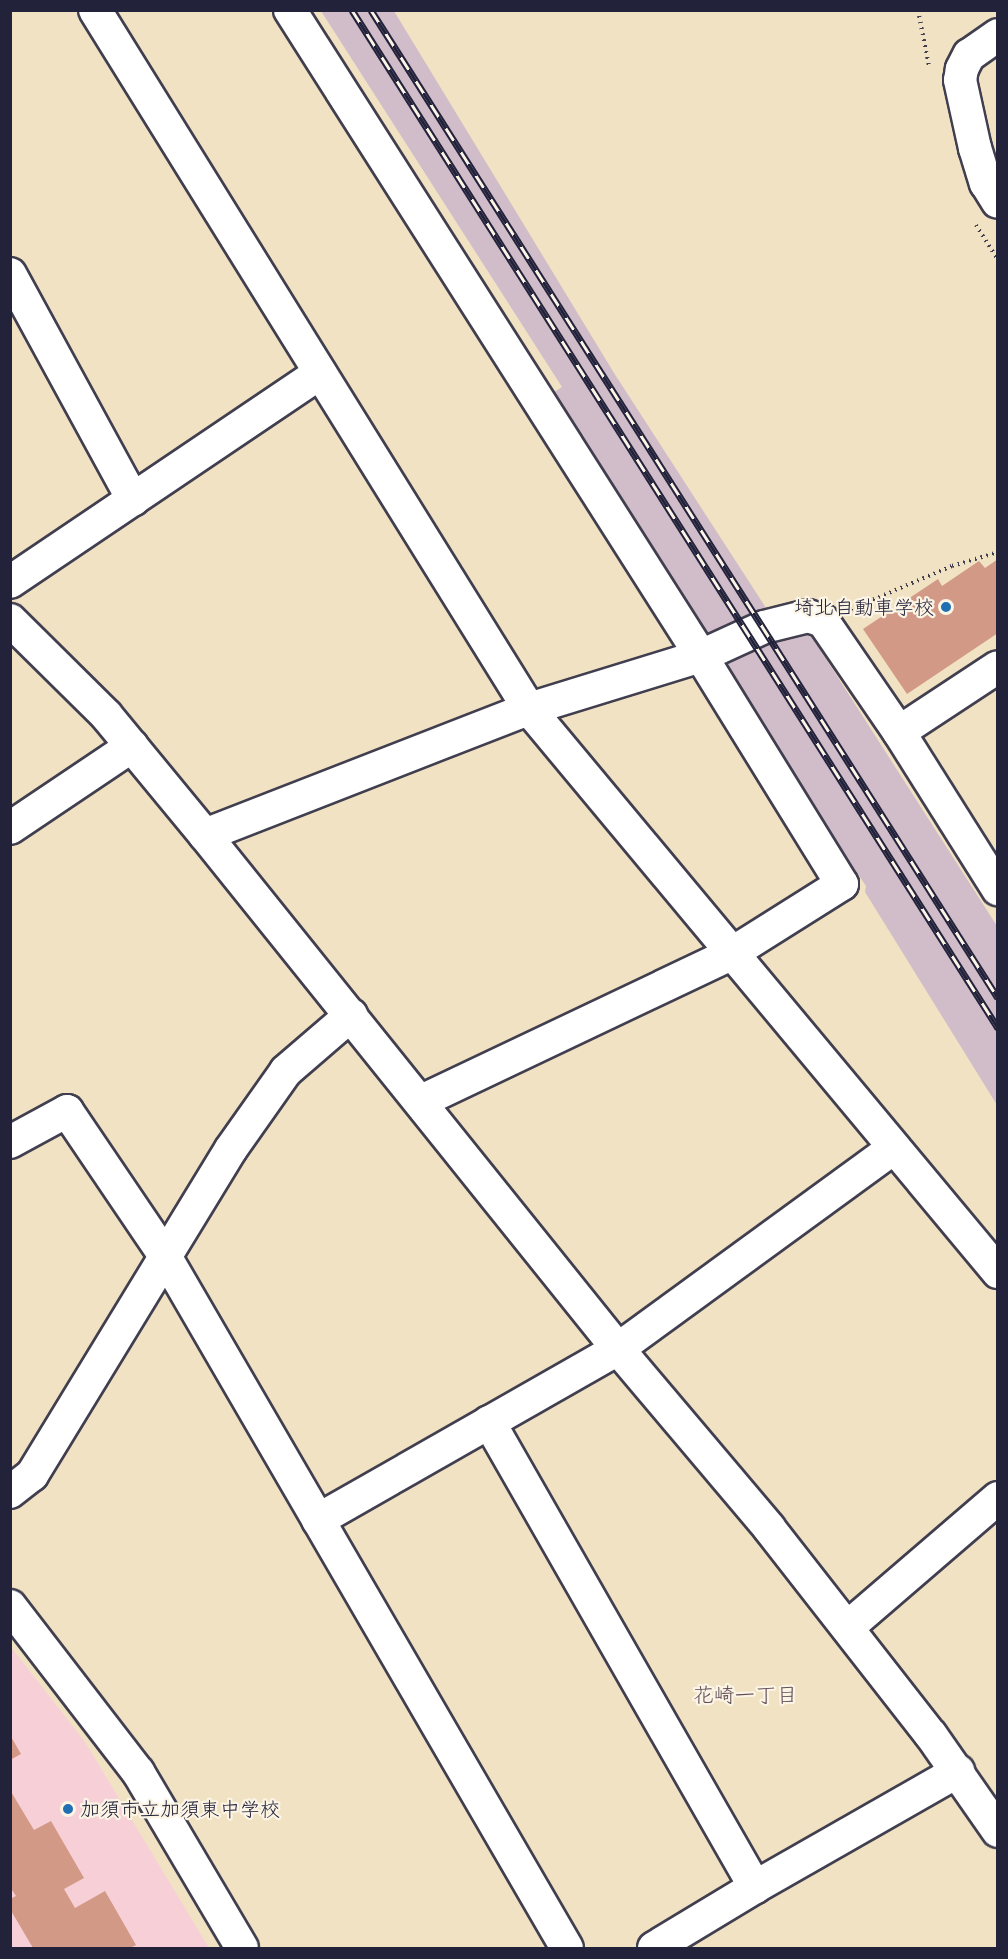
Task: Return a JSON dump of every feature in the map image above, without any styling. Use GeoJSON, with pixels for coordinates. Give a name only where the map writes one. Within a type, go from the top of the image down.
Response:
{"type":"FeatureCollection","features":[{"type":"Feature","properties":{"kind":"street"},"geometry":{"type":"LineString","coordinates":[[95,10],[529,709],[998,1272]]}},
{"type":"Feature","properties":{"kind":"street"},"geometry":{"type":"LineString","coordinates":[[290,10],[701,656],[842,884],[731,954],[422,1101]]}},
{"type":"Feature","properties":{"kind":"street"},"geometry":{"type":"LineString","coordinates":[[998,35],[969,55],[962,69],[960,80],[975,148],[986,183],[998,202]]}},
{"type":"Feature","properties":{"kind":"street"},"geometry":{"type":"LineString","coordinates":[[10,274],[133,500]]}},
{"type":"Feature","properties":{"kind":"street"},"geometry":{"type":"LineString","coordinates":[[10,582],[320,373]]}},
{"type":"Feature","properties":{"kind":"street"},"geometry":{"type":"LineString","coordinates":[[205,835],[529,709],[701,656],[764,627],[791,618],[808,616],[823,621],[899,732],[998,888]]}},
{"type":"Feature","properties":{"kind":"street"},"geometry":{"type":"LineString","coordinates":[[10,620],[78,685],[205,835],[422,1101],[618,1349],[769,1528],[848,1627],[958,1771],[996,1827]]}},
{"type":"Feature","properties":{"kind":"street"},"geometry":{"type":"LineString","coordinates":[[899,732],[998,667]]}},
{"type":"Feature","properties":{"kind":"street"},"geometry":{"type":"LineString","coordinates":[[10,828],[132,746]]}},
{"type":"Feature","properties":{"kind":"street"},"geometry":{"type":"LineString","coordinates":[[10,1492],[32,1475],[231,1149],[286,1071],[351,1016]]}},
{"type":"Feature","properties":{"kind":"street"},"geometry":{"type":"LineString","coordinates":[[10,1142],[67,1111],[165,1256],[567,1948]]}},
{"type":"Feature","properties":{"kind":"street"},"geometry":{"type":"LineString","coordinates":[[318,1520],[618,1349],[894,1148]]}},
{"type":"Feature","properties":{"kind":"street"},"geometry":{"type":"LineString","coordinates":[[489,1422],[755,1887]]}},
{"type":"Feature","properties":{"kind":"street"},"geometry":{"type":"LineString","coordinates":[[848,1627],[994,1508]]}},
{"type":"Feature","properties":{"kind":"street"},"geometry":{"type":"LineString","coordinates":[[10,1606],[138,1772],[242,1948]]}},
{"type":"Feature","properties":{"kind":"street"},"geometry":{"type":"LineString","coordinates":[[654,1948],[755,1887],[958,1771]]}},
{"type":"Feature","properties":{"kind":"path"},"geometry":{"type":"LineString","coordinates":[[850,610],[952,566],[998,552]]}},
{"type":"Feature","properties":{"kind":"shaded area"},"geometry":{"type":"Polygon","coordinates":[[[321,11],[394,11],[614,373],[768,611],[705,646],[545,398],[562,387],[321,11]]]}},
{"type":"Feature","properties":{"kind":"shaded area"},"geometry":{"type":"Polygon","coordinates":[[[795,630],[812,637],[997,926],[997,1105],[865,892],[866,886],[714,660],[795,630]]]}},
{"type":"Feature","properties":{"kind":"shaded area","name":"加須市立加須東中学校"},"geometry":{"type":"Polygon","coordinates":[[[10,1646],[85,1742],[209,1948],[11,1948],[10,1646]]]}},
{"type":"Feature","properties":{"kind":"building","name":"埼北自動車学校"},"geometry":{"type":"Polygon","coordinates":[[[998,559],[998,633],[907,694],[863,629],[938,579],[942,586],[979,561],[985,568],[998,559]]]}},
{"type":"Feature","properties":{"kind":"building"},"geometry":{"type":"Polygon","coordinates":[[[10,1735],[21,1754],[10,1760],[10,1735]]]}},
{"type":"Feature","properties":{"kind":"building"},"geometry":{"type":"Polygon","coordinates":[[[10,1790],[34,1830],[51,1821],[84,1878],[64,1889],[75,1908],[105,1891],[136,1945],[130,1948],[33,1948],[10,1909],[10,1899],[16,1896],[10,1887],[10,1790]]]}},
{"type":"Feature","properties":{"kind":"railway"},"geometry":{"type":"LineString","coordinates":[[352,10],[998,1028]]}},
{"type":"Feature","properties":{"kind":"railway"},"geometry":{"type":"LineString","coordinates":[[371,10],[998,998]]}},
{"type":"Feature","properties":{"kind":"place","name":"埼北自動車学校"},"geometry":{"type":"Point","coordinates":[946,607]}},
{"type":"Feature","properties":{"kind":"place","name":"加須市立加須東中学校"},"geometry":{"type":"Point","coordinates":[68,1809]}},
{"type":"Feature","properties":{"kind":"district","name":"花崎一丁目"},"geometry":{"type":"Point","coordinates":[745,1695]}}]}
